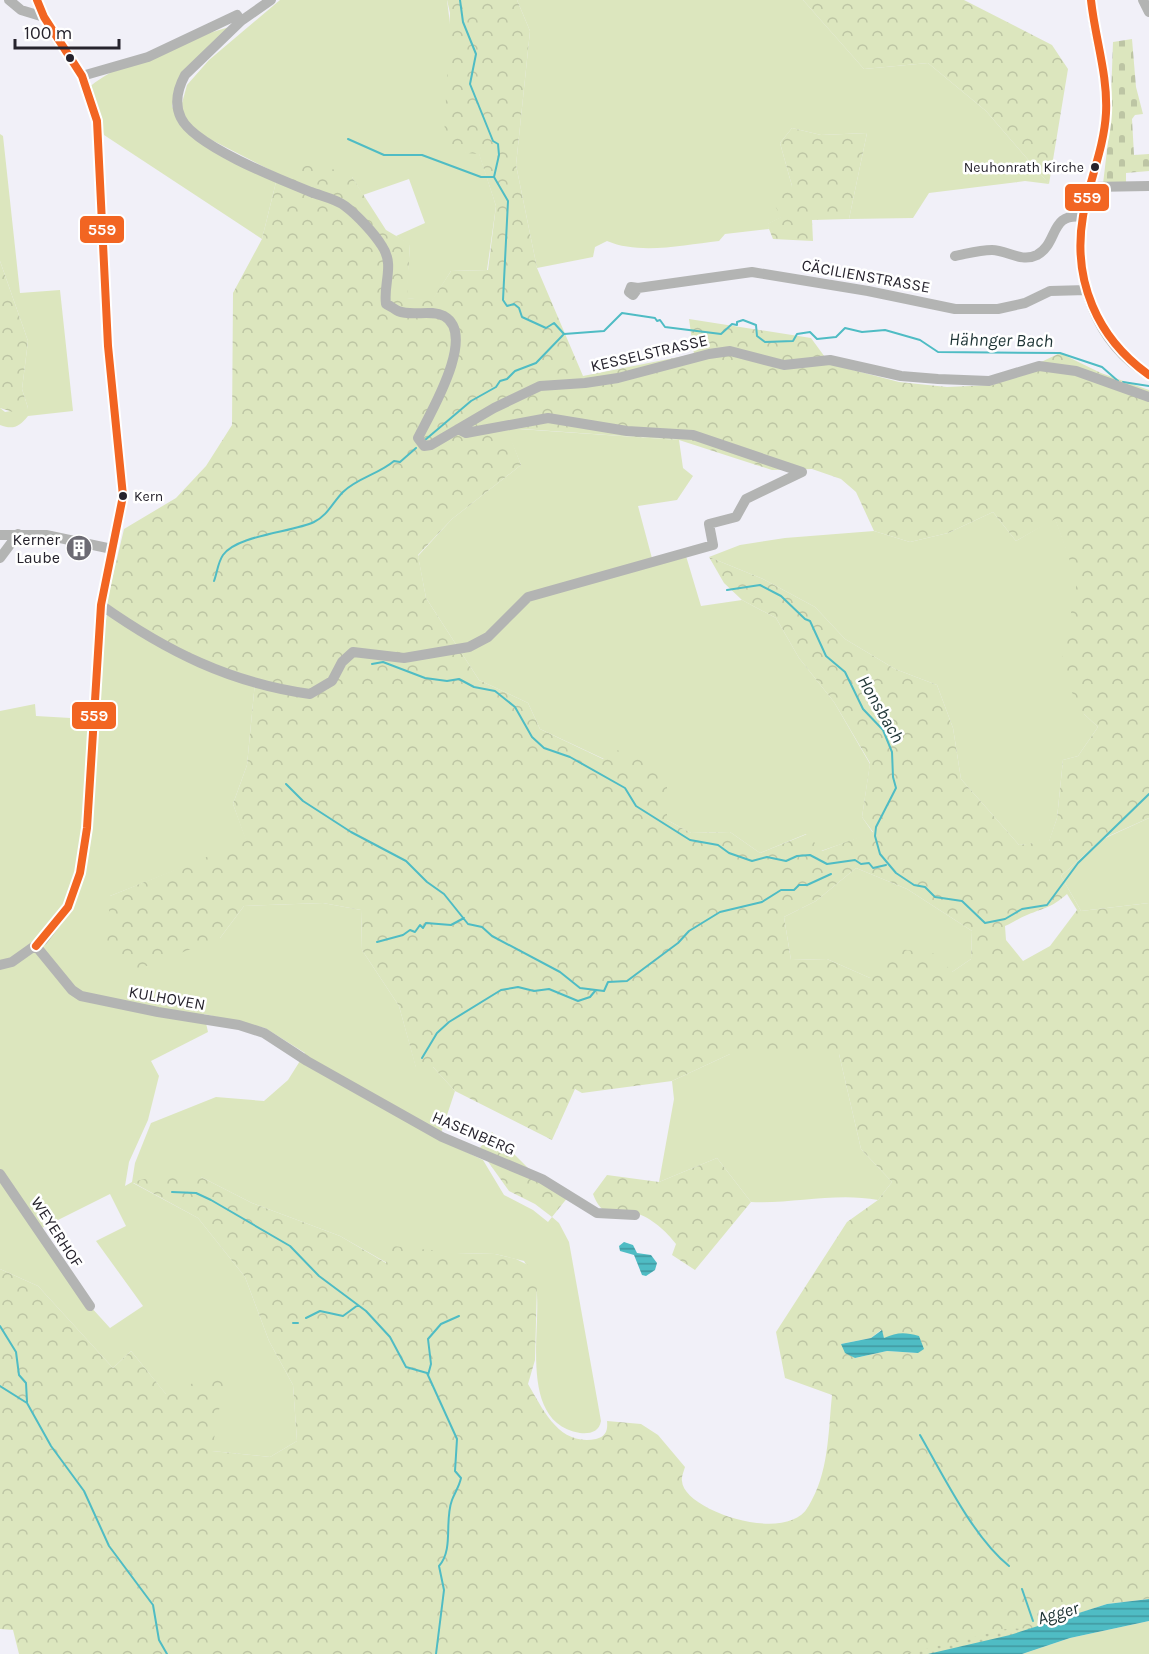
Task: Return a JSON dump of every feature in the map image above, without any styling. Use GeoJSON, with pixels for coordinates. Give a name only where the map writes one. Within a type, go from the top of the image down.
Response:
{"type":"FeatureCollection","features":[{"type":"Feature","properties":{"kind":"street"},"geometry":{"type":"LineString","coordinates":[[9,0],[21,10],[44,17]]}},
{"type":"Feature","properties":{"kind":"street"},"geometry":{"type":"LineString","coordinates":[[0,965],[12,962],[36,946],[68,907],[80,873],[87,828],[101,604],[122,508],[122,482],[108,346],[97,121],[82,76],[44,17],[37,0]]}},
{"type":"Feature","properties":{"kind":"street"},"geometry":{"type":"LineString","coordinates":[[82,76],[148,57],[237,15],[241,21],[272,0]]}},
{"type":"Feature","properties":{"kind":"street"},"geometry":{"type":"LineString","coordinates":[[1091,0],[1107,102],[1102,148],[1083,217],[1081,250],[1087,290],[1097,320],[1112,343],[1125,357],[1149,375]]}},
{"type":"Feature","properties":{"kind":"street"},"geometry":{"type":"LineString","coordinates":[[1143,0],[1149,12]]}},
{"type":"Feature","properties":{"kind":"street","name":"KESSELSTRASSE"},"geometry":{"type":"LineString","coordinates":[[241,21],[185,75],[179,86],[177,98],[181,119],[197,137],[223,152],[344,205],[383,246],[389,264],[386,304],[398,311],[435,313],[449,321],[456,333],[448,374],[444,390],[419,441],[424,446],[431,445],[540,386],[618,378],[709,354],[730,351],[776,364],[806,364],[830,360],[901,376],[938,379],[989,381],[1039,366],[1076,371],[1149,397]]}},
{"type":"Feature","properties":{"kind":"street"},"geometry":{"type":"LineString","coordinates":[[1091,187],[1149,186]]}},
{"type":"Feature","properties":{"kind":"street"},"geometry":{"type":"LineString","coordinates":[[955,256],[993,250],[1015,256],[1031,256],[1041,251],[1063,219],[1073,216],[1083,217]]}},
{"type":"Feature","properties":{"kind":"street","name":"CÄCILIENSTRASSE"},"geometry":{"type":"LineString","coordinates":[[638,288],[752,272],[868,291],[955,309],[998,309],[1024,303],[1050,291],[1087,290]]}},
{"type":"Feature","properties":{"kind":"street"},"geometry":{"type":"LineString","coordinates":[[101,604],[147,638],[169,649],[249,683],[310,694],[332,681],[342,662],[353,652],[404,658],[469,646],[488,637],[528,597],[713,546],[709,524],[736,517],[752,495],[802,471],[693,435],[627,431],[548,418],[466,433],[458,429]]}},
{"type":"Feature","properties":{"kind":"street"},"geometry":{"type":"LineString","coordinates":[[0,558],[18,534]]}},
{"type":"Feature","properties":{"kind":"street"},"geometry":{"type":"LineString","coordinates":[[0,535],[46,535],[112,549]]}},
{"type":"Feature","properties":{"kind":"street","name":"KULHOVEN"},"geometry":{"type":"LineString","coordinates":[[36,946],[72,990],[81,996],[253,1028],[307,1061]]}},
{"type":"Feature","properties":{"kind":"street","name":"HASENBERG"},"geometry":{"type":"LineString","coordinates":[[307,1061],[424,1128],[485,1157],[542,1179],[597,1213],[634,1215]]}},
{"type":"Feature","properties":{"kind":"street","name":"WEYERHOF"},"geometry":{"type":"LineString","coordinates":[[0,1174],[90,1306]]}},
{"type":"Feature","properties":{"kind":"green space"},"geometry":{"type":"Polygon","coordinates":[[[280,0],[447,0],[466,153],[479,153],[496,206],[487,270],[451,271],[432,301],[406,298],[410,245],[396,236],[425,223],[409,179],[363,195],[352,177],[280,175],[200,134],[183,116],[182,103],[187,85],[209,60],[280,0]]]}},
{"type":"Feature","properties":{"kind":"green space"},"geometry":{"type":"Polygon","coordinates":[[[447,0],[517,0],[530,31],[516,165],[537,268],[583,376],[694,354],[689,319],[811,338],[830,364],[899,382],[947,387],[993,385],[1060,353],[1101,373],[1149,390],[1149,818],[1102,839],[1061,876],[1081,911],[1149,903],[1149,1599],[1107,1604],[1034,1628],[928,1654],[19,1654],[13,1630],[0,1629],[0,1269],[38,1286],[113,1368],[131,1351],[166,1394],[226,1370],[212,1451],[270,1457],[297,1441],[293,1385],[269,1341],[245,1277],[198,1218],[132,1182],[162,1175],[201,1177],[252,1203],[340,1236],[386,1263],[393,1246],[457,1253],[495,1254],[516,1259],[530,1266],[537,1284],[535,1360],[528,1384],[547,1415],[562,1432],[583,1440],[602,1437],[606,1433],[607,1421],[641,1424],[658,1435],[685,1467],[682,1479],[687,1492],[699,1503],[717,1512],[759,1523],[779,1523],[796,1518],[808,1507],[824,1467],[832,1395],[785,1378],[776,1332],[847,1222],[878,1200],[892,1182],[861,1149],[839,1054],[730,1054],[672,1081],[582,1093],[575,1089],[552,1140],[455,1091],[433,1067],[416,1068],[399,1006],[362,950],[361,910],[323,903],[244,906],[220,938],[128,973],[107,943],[110,896],[246,841],[233,804],[247,765],[255,682],[153,636],[108,605],[107,601],[124,529],[176,498],[206,466],[232,425],[233,293],[262,239],[276,182],[280,175],[290,168],[320,164],[352,177],[386,230],[410,244],[407,298],[432,300],[451,271],[488,270],[496,206],[479,154],[466,153],[444,139],[450,13],[447,0]],[[507,428],[521,465],[452,519],[418,555],[426,598],[479,680],[528,703],[540,729],[603,759],[617,750],[667,772],[667,820],[691,833],[730,832],[760,853],[807,834],[822,851],[873,832],[862,817],[870,763],[834,702],[799,658],[776,618],[742,600],[724,583],[709,557],[763,579],[815,607],[845,639],[895,669],[937,685],[953,728],[961,779],[1019,845],[1049,841],[1057,818],[1063,760],[1078,756],[1098,727],[1084,714],[1060,671],[1077,581],[1055,519],[1016,541],[993,512],[948,533],[910,542],[874,531],[856,492],[841,479],[812,469],[772,470],[679,440],[507,428]],[[856,868],[816,901],[784,917],[791,960],[827,959],[870,978],[900,949],[936,954],[952,972],[971,959],[972,931],[907,889],[856,868]],[[1067,894],[1057,902],[1005,926],[1006,940],[1023,961],[1050,946],[1077,910],[1067,894]],[[881,1330],[871,1338],[841,1344],[855,1358],[887,1351],[918,1353],[884,1338],[881,1330]]]}},
{"type":"Feature","properties":{"kind":"green space"},"geometry":{"type":"Polygon","coordinates":[[[517,0],[803,0],[864,69],[928,63],[986,111],[1049,184],[1025,181],[929,193],[913,218],[849,219],[867,133],[821,135],[792,128],[780,143],[792,186],[782,217],[768,224],[769,229],[725,234],[719,241],[662,248],[633,247],[607,241],[595,247],[593,257],[537,268],[516,165],[530,31],[517,0]]]}},
{"type":"Feature","properties":{"kind":"green space"},"geometry":{"type":"Polygon","coordinates":[[[803,0],[964,0],[1052,45],[1068,69],[1049,184],[986,111],[928,63],[864,69],[803,0]]]}},
{"type":"Feature","properties":{"kind":"green space"},"geometry":{"type":"Polygon","coordinates":[[[233,26],[180,80],[172,106],[179,122],[276,182],[262,239],[104,135],[88,88],[138,58],[233,26]]]}},
{"type":"Feature","properties":{"kind":"green space"},"geometry":{"type":"Polygon","coordinates":[[[1132,39],[1136,87],[1143,114],[1135,115],[1132,119],[1134,155],[1149,154],[1149,171],[1126,173],[1126,184],[1103,184],[1110,124],[1113,42],[1132,39]]]}},
{"type":"Feature","properties":{"kind":"green space"},"geometry":{"type":"Polygon","coordinates":[[[792,128],[821,135],[867,133],[849,219],[812,220],[813,241],[773,239],[767,224],[781,217],[772,200],[792,186],[780,143],[792,128]]]}},
{"type":"Feature","properties":{"kind":"green space"},"geometry":{"type":"Polygon","coordinates":[[[0,134],[3,136],[20,293],[60,290],[73,411],[28,416],[22,423],[12,427],[0,425],[0,408],[5,412],[28,408],[22,389],[28,341],[0,261],[0,134]]]}},
{"type":"Feature","properties":{"kind":"green space"},"geometry":{"type":"Polygon","coordinates":[[[0,261],[28,341],[22,389],[28,408],[19,414],[0,408],[0,261]]]}},
{"type":"Feature","properties":{"kind":"green space"},"geometry":{"type":"Polygon","coordinates":[[[506,428],[679,440],[683,468],[693,476],[677,500],[638,506],[653,562],[686,556],[701,606],[742,600],[776,618],[799,658],[834,702],[870,764],[862,817],[873,833],[821,851],[806,834],[760,853],[730,832],[691,833],[667,820],[604,759],[540,729],[528,703],[479,680],[426,598],[418,556],[452,519],[521,465],[506,428]]]}},
{"type":"Feature","properties":{"kind":"green space"},"geometry":{"type":"Polygon","coordinates":[[[993,512],[1016,541],[1055,518],[1078,581],[1071,621],[1084,714],[1098,727],[1078,756],[1063,760],[1057,818],[1049,842],[1019,845],[961,779],[953,728],[937,685],[895,669],[845,639],[815,607],[763,579],[709,557],[740,545],[785,538],[874,531],[910,542],[948,533],[993,512]]]}},
{"type":"Feature","properties":{"kind":"green space"},"geometry":{"type":"Polygon","coordinates":[[[108,605],[255,682],[247,765],[233,804],[247,842],[110,896],[220,938],[244,906],[323,903],[361,910],[362,950],[399,1006],[416,1067],[433,1067],[455,1091],[439,1139],[483,1160],[504,1195],[533,1210],[548,1222],[552,1217],[559,1223],[569,1242],[601,1421],[596,1430],[591,1433],[580,1433],[560,1425],[547,1411],[540,1392],[537,1370],[536,1286],[524,1261],[495,1254],[457,1253],[387,1263],[340,1236],[252,1203],[201,1177],[133,1183],[198,1218],[245,1277],[269,1341],[293,1385],[297,1441],[270,1457],[212,1451],[131,1351],[113,1368],[38,1286],[0,1269],[0,711],[35,704],[36,716],[88,719],[88,737],[108,605]],[[204,1014],[208,1032],[151,1061],[159,1076],[148,1120],[129,1162],[125,1186],[132,1182],[135,1163],[151,1123],[216,1097],[264,1101],[288,1080],[305,1053],[265,1028],[204,1014]],[[110,1194],[38,1230],[90,1306],[110,1328],[143,1306],[96,1241],[126,1226],[110,1194]]]}},
{"type":"Feature","properties":{"kind":"green space"},"geometry":{"type":"Polygon","coordinates":[[[1149,818],[1149,903],[1081,911],[1061,876],[1101,840],[1149,818]]]}},
{"type":"Feature","properties":{"kind":"green space"},"geometry":{"type":"Polygon","coordinates":[[[856,868],[907,889],[972,931],[971,959],[952,972],[870,978],[827,959],[791,960],[784,917],[816,901],[856,868]]]}},
{"type":"Feature","properties":{"kind":"green space"},"geometry":{"type":"Polygon","coordinates":[[[730,1054],[839,1054],[861,1149],[892,1182],[878,1200],[846,1197],[751,1202],[717,1158],[659,1182],[674,1099],[672,1081],[730,1054]]]}},
{"type":"Feature","properties":{"kind":"green space"},"geometry":{"type":"Polygon","coordinates":[[[492,1132],[535,1175],[568,1197],[552,1217],[535,1204],[509,1191],[479,1149],[492,1132]]]}},
{"type":"Feature","properties":{"kind":"green space"},"geometry":{"type":"Polygon","coordinates":[[[717,1158],[751,1202],[695,1270],[672,1255],[676,1244],[653,1221],[635,1213],[605,1210],[593,1194],[607,1175],[659,1182],[717,1158]]]}},
{"type":"Feature","properties":{"kind":"green space"},"geometry":{"type":"Polygon","coordinates":[[[1149,1621],[1149,1654],[1022,1654],[1070,1638],[1149,1621]]]}},
{"type":"Feature","properties":{"kind":"green space","name":"Agger"},"geometry":{"type":"Polygon","coordinates":[[[1034,1628],[1037,1649],[1021,1654],[905,1654],[1006,1629],[1034,1628]]]}},
{"type":"Feature","properties":{"kind":"water"},"geometry":{"type":"Polygon","coordinates":[[[624,1242],[633,1245],[637,1253],[651,1255],[657,1263],[655,1270],[646,1276],[642,1275],[634,1255],[620,1251],[619,1246],[624,1242]]]}},
{"type":"Feature","properties":{"kind":"water"},"geometry":{"type":"Polygon","coordinates":[[[882,1330],[884,1338],[901,1333],[919,1336],[924,1349],[918,1353],[887,1351],[855,1358],[845,1353],[841,1344],[871,1338],[882,1330]]]}},
{"type":"Feature","properties":{"kind":"water"},"geometry":{"type":"Polygon","coordinates":[[[1149,1599],[1149,1621],[1070,1638],[1022,1654],[928,1654],[1010,1635],[1107,1604],[1149,1599]]]}},
{"type":"Feature","properties":{"kind":"waterway","name":"Hähnger Bach"},"geometry":{"type":"LineString","coordinates":[[460,0],[463,22],[476,54],[470,84],[493,141],[498,144],[499,155],[494,177],[508,201],[503,300],[507,306],[514,304],[519,308],[522,317],[546,328],[554,323],[564,334],[604,331],[622,313],[655,318],[657,321],[660,320],[665,327],[721,334],[732,324],[737,325],[737,322],[743,320],[756,325],[757,336],[765,342],[793,341],[797,334],[810,332],[817,339],[836,337],[845,328],[862,332],[885,330],[920,340],[938,352],[1060,353],[1102,367],[1118,381]]}},
{"type":"Feature","properties":{"kind":"waterway"},"geometry":{"type":"LineString","coordinates":[[348,139],[384,155],[422,155],[481,177],[494,177]]}},
{"type":"Feature","properties":{"kind":"waterway"},"geometry":{"type":"LineString","coordinates":[[425,440],[471,401],[496,387],[500,381],[507,379],[515,371],[536,363],[563,335]]}},
{"type":"Feature","properties":{"kind":"waterway","name":"Hähnger Bach"},"geometry":{"type":"LineString","coordinates":[[1123,382],[1149,386]]}},
{"type":"Feature","properties":{"kind":"waterway"},"geometry":{"type":"LineString","coordinates":[[214,581],[221,558],[230,548],[252,538],[314,522],[323,516],[349,487],[394,461],[400,462],[416,448]]}},
{"type":"Feature","properties":{"kind":"waterway","name":"Honsbach"},"geometry":{"type":"LineString","coordinates":[[727,590],[760,585],[781,596],[810,621],[826,656],[845,672],[863,709],[883,730],[892,752],[896,788],[876,827],[875,836],[880,854],[896,873],[914,885],[925,887],[935,897],[962,901],[985,923],[1005,919],[1022,909],[1047,905],[1078,863],[1149,794]]}},
{"type":"Feature","properties":{"kind":"waterway"},"geometry":{"type":"LineString","coordinates":[[372,664],[383,662],[425,678],[447,681],[459,679],[474,687],[495,691],[515,707],[532,737],[544,748],[570,757],[625,788],[636,806],[690,840],[718,845],[729,853],[752,861],[767,857],[786,861],[797,856],[810,855],[827,864],[855,860],[861,864],[869,863],[873,868],[886,865]]}},
{"type":"Feature","properties":{"kind":"waterway"},"geometry":{"type":"LineString","coordinates":[[286,784],[303,801],[351,832],[406,861],[427,882],[444,894],[468,924],[482,927],[492,936],[560,972],[580,988],[604,991],[608,982],[627,981],[678,943],[689,931],[720,912],[762,902],[781,890],[794,890],[799,885],[807,885],[831,874]]}},
{"type":"Feature","properties":{"kind":"waterway"},"geometry":{"type":"LineString","coordinates":[[377,942],[403,935],[410,930],[415,932],[420,925],[423,928],[426,923],[451,925],[464,918]]}},
{"type":"Feature","properties":{"kind":"waterway"},"geometry":{"type":"LineString","coordinates":[[422,1058],[437,1033],[449,1022],[501,990],[518,987],[534,991],[549,989],[578,1001],[590,997],[595,991]]}},
{"type":"Feature","properties":{"kind":"waterway"},"geometry":{"type":"LineString","coordinates":[[172,1192],[196,1193],[290,1246],[319,1276],[366,1311],[390,1337],[406,1367],[427,1373],[457,1439],[455,1471],[461,1478],[452,1500],[448,1543],[444,1559],[439,1566],[444,1590],[436,1654]]}},
{"type":"Feature","properties":{"kind":"waterway"},"geometry":{"type":"LineString","coordinates":[[306,1318],[320,1311],[343,1316],[358,1305]]}},
{"type":"Feature","properties":{"kind":"waterway"},"geometry":{"type":"LineString","coordinates":[[428,1375],[431,1364],[428,1339],[441,1324],[459,1316]]}},
{"type":"Feature","properties":{"kind":"waterway"},"geometry":{"type":"LineString","coordinates":[[293,1323],[298,1323]]}},
{"type":"Feature","properties":{"kind":"waterway"},"geometry":{"type":"LineString","coordinates":[[0,1326],[16,1352],[19,1375],[26,1383],[27,1402]]}},
{"type":"Feature","properties":{"kind":"waterway"},"geometry":{"type":"LineString","coordinates":[[0,1386],[27,1403],[51,1446],[84,1491],[109,1546],[153,1605],[159,1640],[167,1654]]}},
{"type":"Feature","properties":{"kind":"waterway"},"geometry":{"type":"LineString","coordinates":[[920,1435],[971,1522],[983,1539],[1009,1566]]}},
{"type":"Feature","properties":{"kind":"waterway"},"geometry":{"type":"LineString","coordinates":[[1022,1589],[1033,1621]]}},
{"type":"Feature","properties":{"kind":"transit line","name":"559"},"geometry":{"type":"LineString","coordinates":[[36,946],[68,907],[80,873],[87,828],[101,605],[123,496],[108,346],[97,121],[82,76],[44,17],[37,0]]}},
{"type":"Feature","properties":{"kind":"transit line","name":"559"},"geometry":{"type":"LineString","coordinates":[[1091,0],[1105,85],[1106,113],[1105,126],[1083,216],[1081,263],[1092,306],[1102,325],[1115,344],[1149,375]]}},
{"type":"Feature","properties":{"kind":"place","name":"Neuhonrath Kirche"},"geometry":{"type":"Point","coordinates":[1095,167]}},
{"type":"Feature","properties":{"kind":"place","name":"Kern"},"geometry":{"type":"Point","coordinates":[123,496]}},
{"type":"Feature","properties":{"kind":"place","name":"Kerner Laube"},"geometry":{"type":"Point","coordinates":[79,548]}}]}
